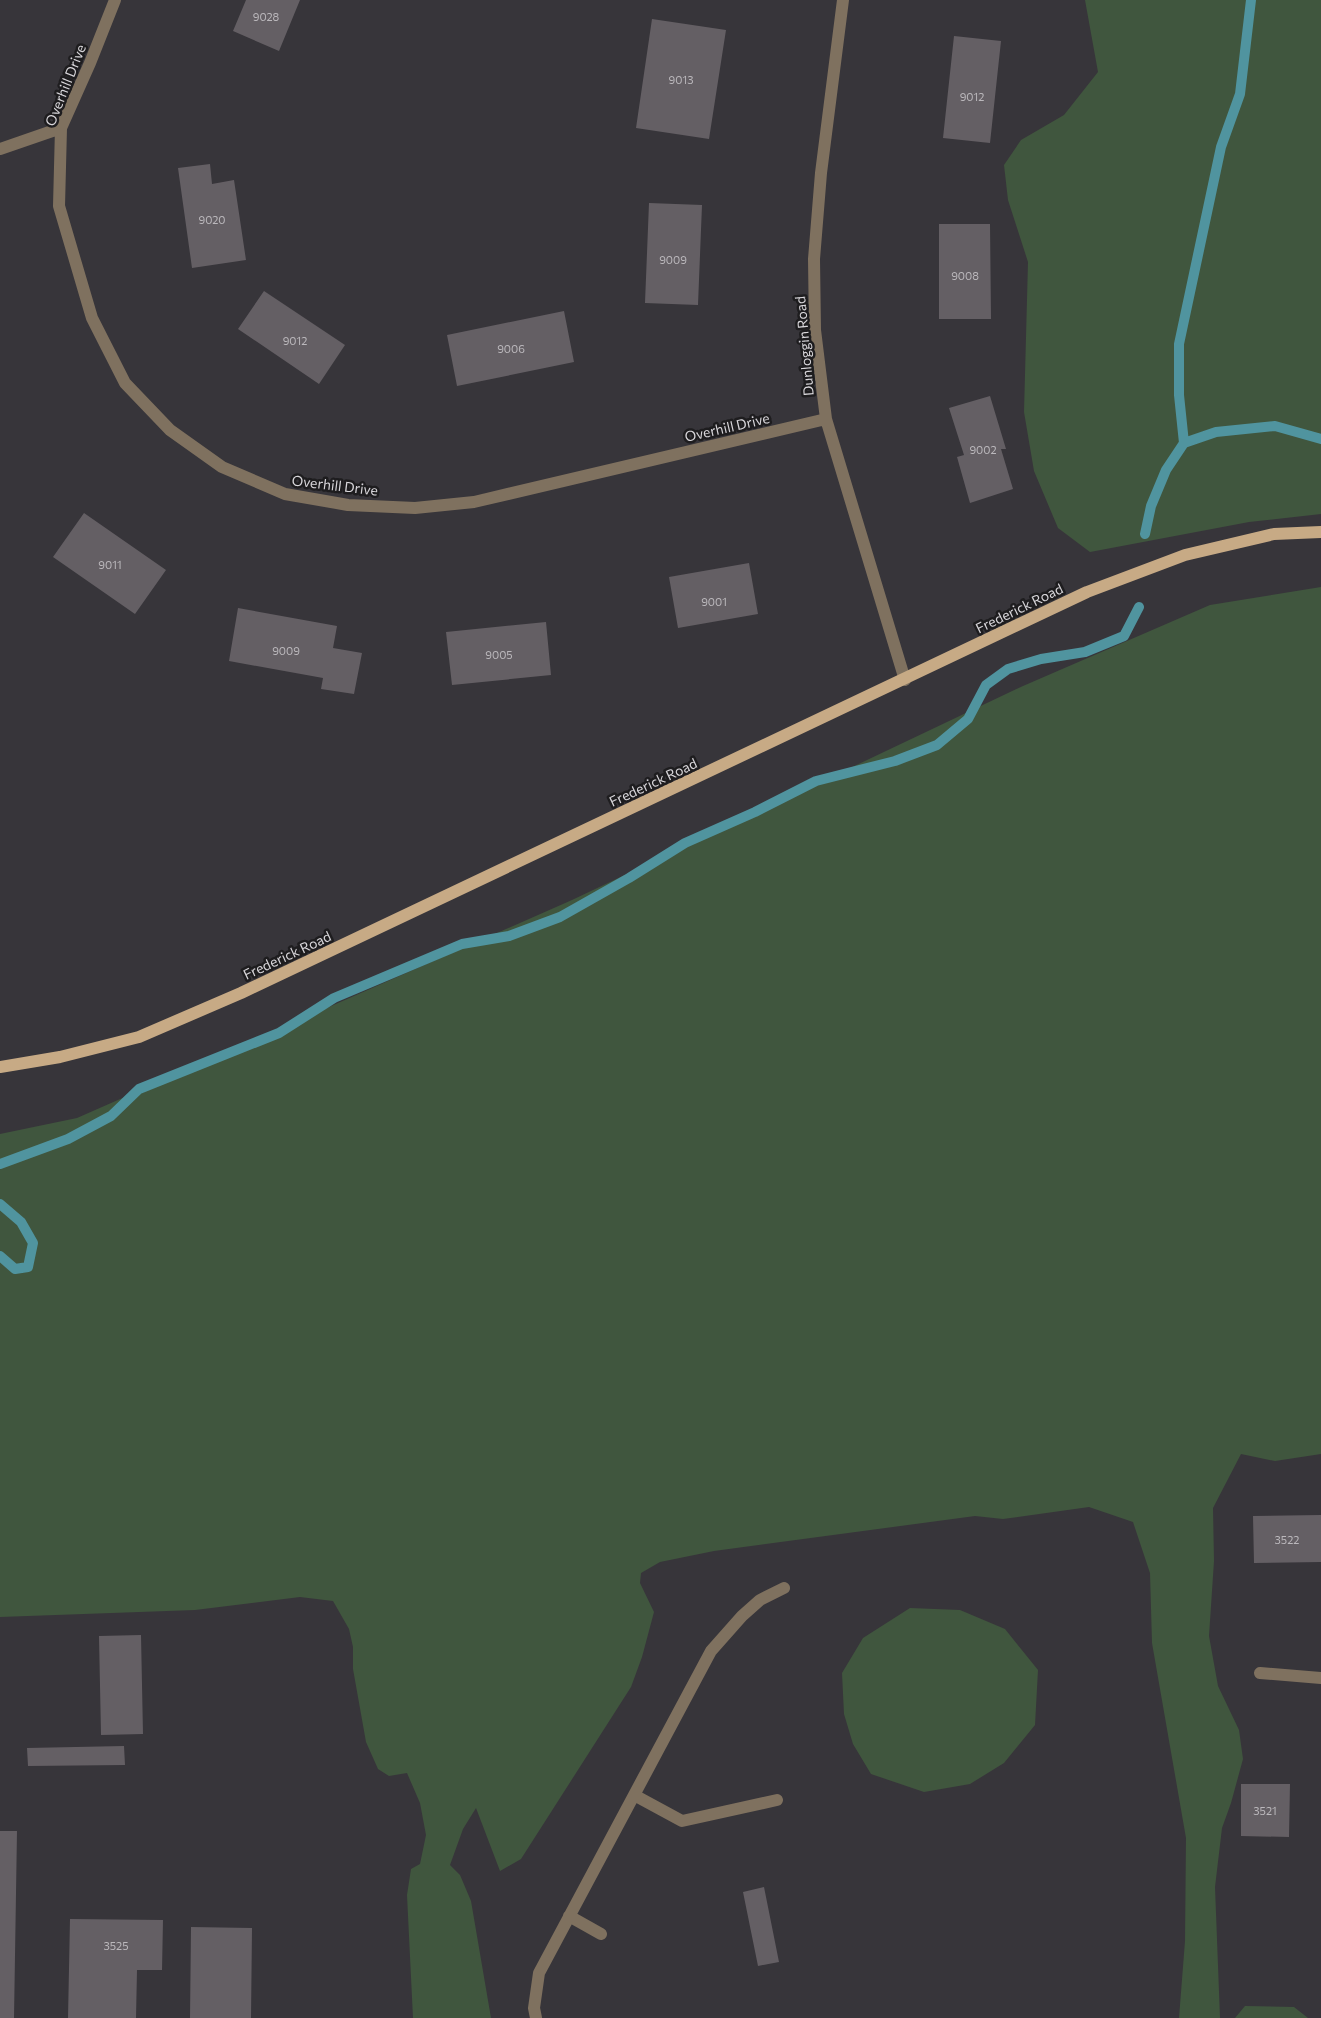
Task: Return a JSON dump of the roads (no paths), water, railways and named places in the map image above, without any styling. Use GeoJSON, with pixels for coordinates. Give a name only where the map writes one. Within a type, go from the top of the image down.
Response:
{"type":"FeatureCollection","features":[{"type":"Feature","properties":{"kind":"main road","name":"Frederick Road"},"geometry":{"type":"LineString","coordinates":[[0,1067],[60,1057],[139,1037],[182,1019],[241,993],[905,680],[1087,592],[1185,555],[1274,534],[1321,532]]}},
{"type":"Feature","properties":{"kind":"street","name":"Overhill Drive"},"geometry":{"type":"LineString","coordinates":[[115,0],[61,128],[59,206],[92,318],[125,383],[170,430],[222,467],[285,494],[348,505],[406,508],[474,502],[826,419]]}},
{"type":"Feature","properties":{"kind":"street","name":"Dunloggin Road"},"geometry":{"type":"LineString","coordinates":[[843,0],[821,173],[814,259],[815,330],[826,419],[905,680]]}},
{"type":"Feature","properties":{"kind":"street"},"geometry":{"type":"LineString","coordinates":[[0,150],[61,128]]}},
{"type":"Feature","properties":{"kind":"street"},"geometry":{"type":"LineString","coordinates":[[536,2018],[534,2008],[539,1972],[711,1651],[742,1616],[760,1600],[784,1588]]}},
{"type":"Feature","properties":{"kind":"street"},"geometry":{"type":"LineString","coordinates":[[1260,1673],[1321,1678]]}},
{"type":"Feature","properties":{"kind":"street"},"geometry":{"type":"LineString","coordinates":[[634,1795],[682,1820],[777,1800]]}},
{"type":"Feature","properties":{"kind":"street"},"geometry":{"type":"LineString","coordinates":[[569,1916],[601,1934]]}},
{"type":"Feature","properties":{"kind":"waterway"},"geometry":{"type":"LineString","coordinates":[[1184,443],[1179,395],[1179,344],[1221,147],[1240,94],[1251,0]]}},
{"type":"Feature","properties":{"kind":"waterway"},"geometry":{"type":"LineString","coordinates":[[1145,534],[1151,506],[1166,470],[1184,443],[1216,432],[1275,426],[1321,439]]}},
{"type":"Feature","properties":{"kind":"waterway"},"geometry":{"type":"LineString","coordinates":[[0,1164],[68,1139],[111,1116],[139,1089],[279,1033],[334,998],[462,944],[509,936],[560,917],[629,878],[685,843],[755,812],[816,781],[895,761],[937,745],[968,719],[986,685],[1008,669],[1041,659],[1085,652],[1124,636],[1139,607]]}},
{"type":"Feature","properties":{"kind":"waterway"},"geometry":{"type":"LineString","coordinates":[[0,1204],[21,1222],[33,1243],[28,1267],[15,1269],[0,1256]]}}]}
